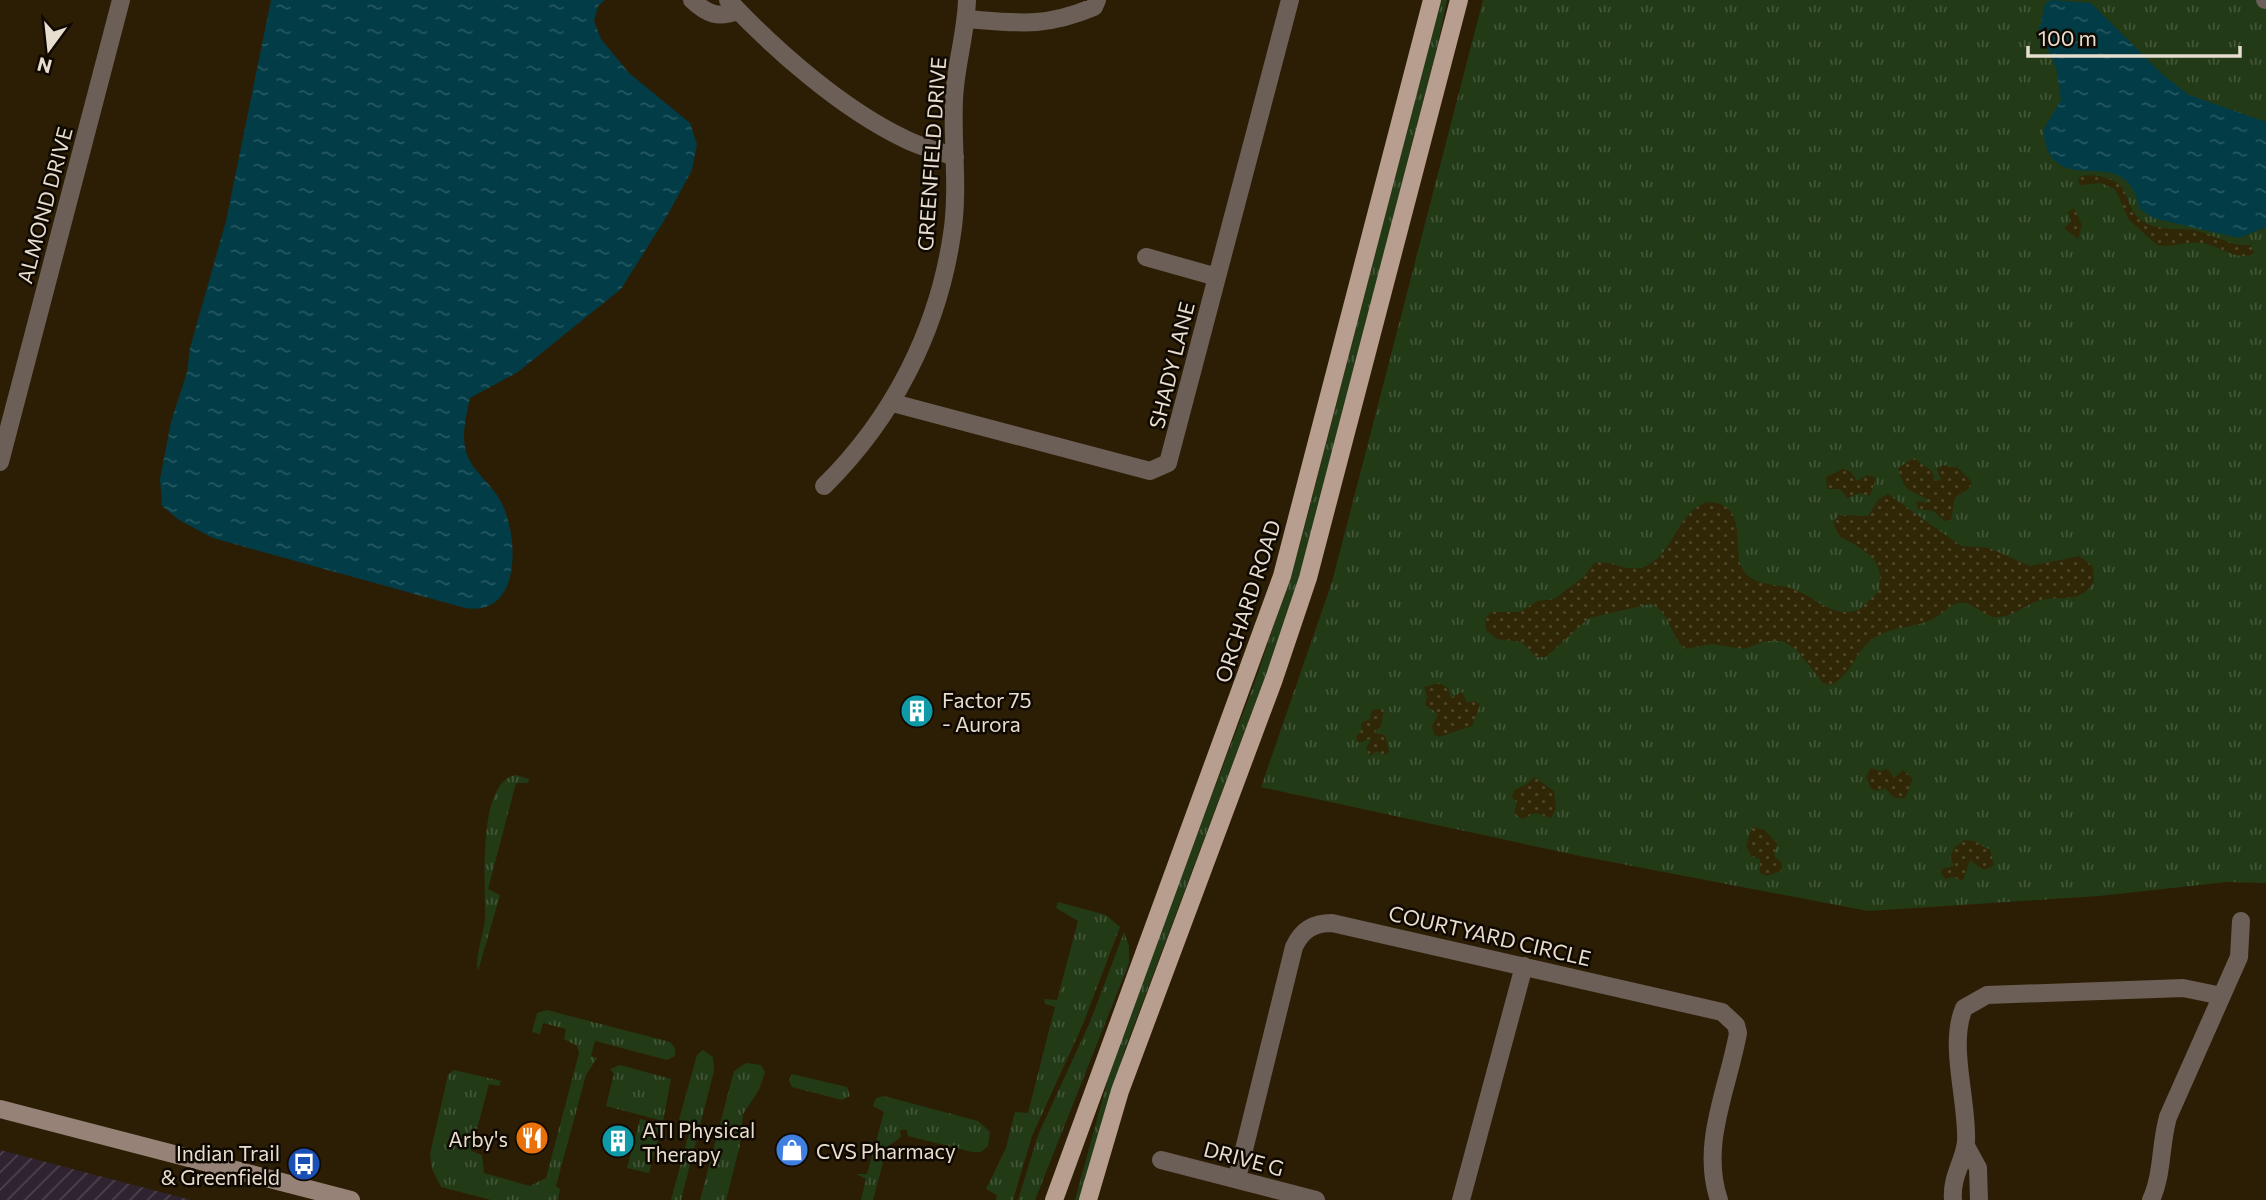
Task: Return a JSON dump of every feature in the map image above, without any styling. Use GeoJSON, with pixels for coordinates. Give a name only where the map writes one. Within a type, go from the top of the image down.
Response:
{"type":"FeatureCollection","features":[{"type":"Feature","properties":{"kind":"main road","name":"ORCHARD ROAD"},"geometry":{"type":"LineString","coordinates":[[1054,1200],[1282,576],[1432,0]]}},
{"type":"Feature","properties":{"kind":"main road"},"geometry":{"type":"LineString","coordinates":[[1088,1200],[1103,1139],[1275,679],[1308,578],[1459,0]]}},
{"type":"Feature","properties":{"kind":"main road"},"geometry":{"type":"LineString","coordinates":[[0,1108],[351,1200]]}},
{"type":"Feature","properties":{"kind":"street","name":"ALMOND DRIVE"},"geometry":{"type":"LineString","coordinates":[[0,462],[4,432],[121,0]]}},
{"type":"Feature","properties":{"kind":"street"},"geometry":{"type":"LineString","coordinates":[[692,0],[712,15],[722,16],[733,5],[790,61],[860,112],[905,139],[955,157]]}},
{"type":"Feature","properties":{"kind":"street","name":"GREENFIELD DRIVE"},"geometry":{"type":"LineString","coordinates":[[824,486],[868,438],[893,403],[921,346],[940,289],[952,233],[954,99],[967,0]]}},
{"type":"Feature","properties":{"kind":"street"},"geometry":{"type":"LineString","coordinates":[[966,19],[1032,25],[1068,18],[1094,7],[1097,0]]}},
{"type":"Feature","properties":{"kind":"street","name":"SHADY LANE"},"geometry":{"type":"LineString","coordinates":[[893,403],[1131,467],[1150,471],[1161,468],[1172,454],[1290,0]]}},
{"type":"Feature","properties":{"kind":"street"},"geometry":{"type":"LineString","coordinates":[[1146,257],[1217,277]]}},
{"type":"Feature","properties":{"kind":"street"},"geometry":{"type":"LineString","coordinates":[[2151,1200],[2159,1182],[2162,1140],[2168,1117],[2239,957],[2241,921]]}},
{"type":"Feature","properties":{"kind":"street","name":"COURTYARD CIRCLE"},"geometry":{"type":"LineString","coordinates":[[1237,1178],[1294,947],[1306,930],[1314,925],[1332,923],[1722,1012],[1736,1025],[1738,1033],[1712,1140],[1711,1173],[1719,1200]]}},
{"type":"Feature","properties":{"kind":"street"},"geometry":{"type":"LineString","coordinates":[[1461,1200],[1524,966]]}},
{"type":"Feature","properties":{"kind":"street"},"geometry":{"type":"LineString","coordinates":[[1979,1200],[1978,1168],[1966,1146],[1959,1033],[1964,1008],[1987,995],[2183,988],[2222,996]]}},
{"type":"Feature","properties":{"kind":"street"},"geometry":{"type":"LineString","coordinates":[[1954,1200],[1957,1165],[1966,1146]]}},
{"type":"Feature","properties":{"kind":"street","name":"DRIVE G"},"geometry":{"type":"LineString","coordinates":[[1161,1160],[1315,1200]]}},
{"type":"Feature","properties":{"kind":"street"},"geometry":{"type":"LineString","coordinates":[[2159,1182],[2166,1200]]}},
{"type":"Feature","properties":{"kind":"shaded area"},"geometry":{"type":"Polygon","coordinates":[[[0,1150],[191,1200],[0,1200],[0,1150]]]}},
{"type":"Feature","properties":{"kind":"green space"},"geometry":{"type":"Polygon","coordinates":[[[1441,0],[1447,0],[1438,43],[1306,554],[1284,627],[1125,1049],[1079,1200],[1075,1200],[1116,1049],[1257,676],[1299,548],[1441,0]]]}},
{"type":"Feature","properties":{"kind":"green space"},"geometry":{"type":"Polygon","coordinates":[[[1483,0],[2266,0],[2266,883],[2227,882],[2099,896],[1868,911],[1580,856],[1261,787],[1332,582],[1483,0]]]}},
{"type":"Feature","properties":{"kind":"green space"},"geometry":{"type":"Polygon","coordinates":[[[516,775],[529,779],[528,783],[516,783],[488,889],[500,895],[478,971],[477,960],[485,919],[485,862],[489,815],[494,796],[503,782],[516,775]]]}},
{"type":"Feature","properties":{"kind":"green space"},"geometry":{"type":"Polygon","coordinates":[[[1058,902],[1106,915],[1120,927],[1083,1024],[1032,1136],[1013,1200],[996,1200],[997,1195],[986,1189],[1006,1148],[1015,1112],[1028,1113],[1055,1007],[1045,1004],[1044,999],[1057,1000],[1078,921],[1056,908],[1058,902]]]}},
{"type":"Feature","properties":{"kind":"green space"},"geometry":{"type":"Polygon","coordinates":[[[1124,932],[1129,946],[1129,963],[1035,1200],[1018,1200],[1038,1135],[1090,1022],[1124,932]]]}},
{"type":"Feature","properties":{"kind":"green space"},"geometry":{"type":"Polygon","coordinates":[[[547,1010],[670,1042],[675,1048],[675,1056],[667,1060],[595,1041],[591,1056],[597,1058],[586,1075],[556,1186],[560,1189],[558,1200],[491,1200],[441,1187],[432,1169],[430,1154],[448,1075],[454,1070],[501,1081],[499,1086],[489,1084],[471,1151],[482,1155],[484,1173],[530,1186],[546,1178],[579,1053],[577,1046],[564,1039],[566,1029],[543,1023],[540,1034],[532,1032],[537,1013],[547,1010]]]}},
{"type":"Feature","properties":{"kind":"green space"},"geometry":{"type":"Polygon","coordinates":[[[703,1050],[713,1057],[714,1071],[681,1200],[671,1200],[691,1126],[679,1120],[697,1055],[703,1050]]]}},
{"type":"Feature","properties":{"kind":"green space"},"geometry":{"type":"Polygon","coordinates":[[[746,1063],[761,1065],[765,1072],[759,1090],[743,1114],[740,1145],[726,1200],[700,1200],[734,1071],[746,1063]]]}},
{"type":"Feature","properties":{"kind":"green space"},"geometry":{"type":"Polygon","coordinates":[[[620,1065],[671,1079],[663,1121],[606,1106],[614,1074],[610,1069],[620,1065]]]}},
{"type":"Feature","properties":{"kind":"green space"},"geometry":{"type":"Polygon","coordinates":[[[792,1074],[847,1087],[850,1096],[842,1100],[792,1087],[789,1081],[792,1074]]]}},
{"type":"Feature","properties":{"kind":"green space"},"geometry":{"type":"Polygon","coordinates":[[[884,1096],[978,1121],[990,1132],[988,1146],[981,1152],[972,1152],[908,1136],[907,1130],[900,1130],[901,1137],[887,1147],[873,1200],[861,1200],[866,1179],[856,1174],[867,1174],[884,1112],[873,1106],[876,1098],[884,1096]]]}},
{"type":"Feature","properties":{"kind":"green space"},"geometry":{"type":"Polygon","coordinates":[[[640,1119],[662,1125],[649,1173],[627,1168],[640,1119]]]}},
{"type":"Feature","properties":{"kind":"sand"},"geometry":{"type":"Polygon","coordinates":[[[2084,175],[2102,177],[2121,186],[2136,215],[2144,222],[2164,228],[2198,231],[2231,243],[2251,245],[2254,253],[2237,255],[2201,243],[2157,245],[2129,220],[2115,189],[2100,183],[2080,185],[2078,179],[2084,175]]]}},
{"type":"Feature","properties":{"kind":"sand"},"geometry":{"type":"Polygon","coordinates":[[[2074,208],[2082,225],[2078,239],[2064,228],[2071,221],[2068,212],[2074,208]]]}},
{"type":"Feature","properties":{"kind":"sand"},"geometry":{"type":"Polygon","coordinates":[[[1914,458],[1932,471],[1935,481],[1941,480],[1937,469],[1943,465],[1958,468],[1972,482],[1969,489],[1955,497],[1951,520],[1945,521],[1933,511],[1918,509],[1916,501],[1927,503],[1927,499],[1907,488],[1898,468],[1914,458]]]}},
{"type":"Feature","properties":{"kind":"sand"},"geometry":{"type":"Polygon","coordinates":[[[1843,469],[1850,471],[1857,481],[1867,475],[1876,478],[1870,496],[1860,493],[1847,498],[1840,489],[1827,489],[1826,477],[1843,469]]]}},
{"type":"Feature","properties":{"kind":"sand"},"geometry":{"type":"Polygon","coordinates":[[[1888,494],[1961,546],[1989,548],[2030,566],[2080,556],[2093,567],[2094,581],[2083,594],[2037,601],[2002,617],[1992,616],[1968,604],[1954,604],[1931,620],[1877,636],[1865,646],[1843,676],[1831,685],[1823,683],[1797,650],[1783,641],[1766,641],[1744,649],[1712,644],[1685,649],[1662,612],[1650,604],[1589,618],[1546,657],[1536,657],[1522,642],[1497,639],[1486,630],[1485,619],[1491,612],[1519,612],[1538,601],[1554,599],[1584,577],[1594,563],[1637,568],[1654,561],[1689,514],[1708,502],[1721,504],[1730,510],[1737,529],[1740,562],[1748,576],[1762,583],[1791,588],[1837,611],[1859,610],[1878,592],[1879,571],[1871,556],[1839,536],[1833,522],[1839,515],[1868,516],[1879,499],[1888,494]]]}},
{"type":"Feature","properties":{"kind":"sand"},"geometry":{"type":"Polygon","coordinates":[[[1439,683],[1448,688],[1451,698],[1462,692],[1467,703],[1475,701],[1480,705],[1472,726],[1439,737],[1434,734],[1432,726],[1438,714],[1425,705],[1427,697],[1424,687],[1439,683]]]}},
{"type":"Feature","properties":{"kind":"sand"},"geometry":{"type":"Polygon","coordinates":[[[1384,709],[1381,726],[1374,733],[1385,735],[1389,752],[1384,755],[1377,751],[1370,756],[1366,749],[1371,738],[1359,743],[1355,738],[1361,731],[1361,723],[1370,719],[1372,710],[1384,709]]]}},
{"type":"Feature","properties":{"kind":"sand"},"geometry":{"type":"Polygon","coordinates":[[[1871,768],[1880,771],[1888,769],[1894,778],[1903,770],[1913,779],[1905,798],[1894,798],[1885,788],[1878,791],[1871,789],[1866,776],[1871,768]]]}},
{"type":"Feature","properties":{"kind":"sand"},"geometry":{"type":"Polygon","coordinates":[[[1534,777],[1554,791],[1556,808],[1551,818],[1535,813],[1522,819],[1514,814],[1517,802],[1512,797],[1514,790],[1534,777]]]}},
{"type":"Feature","properties":{"kind":"sand"},"geometry":{"type":"Polygon","coordinates":[[[1752,827],[1765,830],[1777,844],[1774,856],[1782,863],[1782,871],[1767,876],[1760,873],[1760,859],[1751,856],[1746,846],[1752,827]]]}},
{"type":"Feature","properties":{"kind":"sand"},"geometry":{"type":"Polygon","coordinates":[[[1964,840],[1974,841],[1990,850],[1994,865],[1984,870],[1970,860],[1963,881],[1953,877],[1945,879],[1941,874],[1942,869],[1954,866],[1950,857],[1955,847],[1964,840]]]}},
{"type":"Feature","properties":{"kind":"water"},"geometry":{"type":"Polygon","coordinates":[[[271,0],[605,0],[598,6],[594,21],[601,39],[629,73],[690,123],[697,144],[692,170],[667,216],[621,289],[518,372],[470,398],[464,443],[468,457],[500,500],[511,532],[513,551],[507,587],[498,600],[484,608],[465,608],[213,538],[179,520],[162,506],[160,479],[171,422],[187,372],[190,348],[226,221],[271,0]]]}},
{"type":"Feature","properties":{"kind":"water"},"geometry":{"type":"Polygon","coordinates":[[[2051,0],[2091,3],[2163,75],[2189,95],[2266,122],[2266,227],[2239,238],[2153,218],[2140,209],[2134,190],[2125,179],[2102,171],[2064,167],[2051,157],[2043,130],[2061,100],[2056,67],[2039,31],[2045,4],[2051,0]]]}},
{"type":"Feature","properties":{"kind":"place","name":"Factor 75 - Aurora"},"geometry":{"type":"Point","coordinates":[917,711]}},
{"type":"Feature","properties":{"kind":"place","name":"Arby's"},"geometry":{"type":"Point","coordinates":[532,1138]}},
{"type":"Feature","properties":{"kind":"place","name":"ATI Physical Therapy"},"geometry":{"type":"Point","coordinates":[618,1141]}},
{"type":"Feature","properties":{"kind":"place","name":"CVS Pharmacy"},"geometry":{"type":"Point","coordinates":[792,1150]}},
{"type":"Feature","properties":{"kind":"place","name":"Indian Trail & Greenfield"},"geometry":{"type":"Point","coordinates":[304,1164]}}]}
